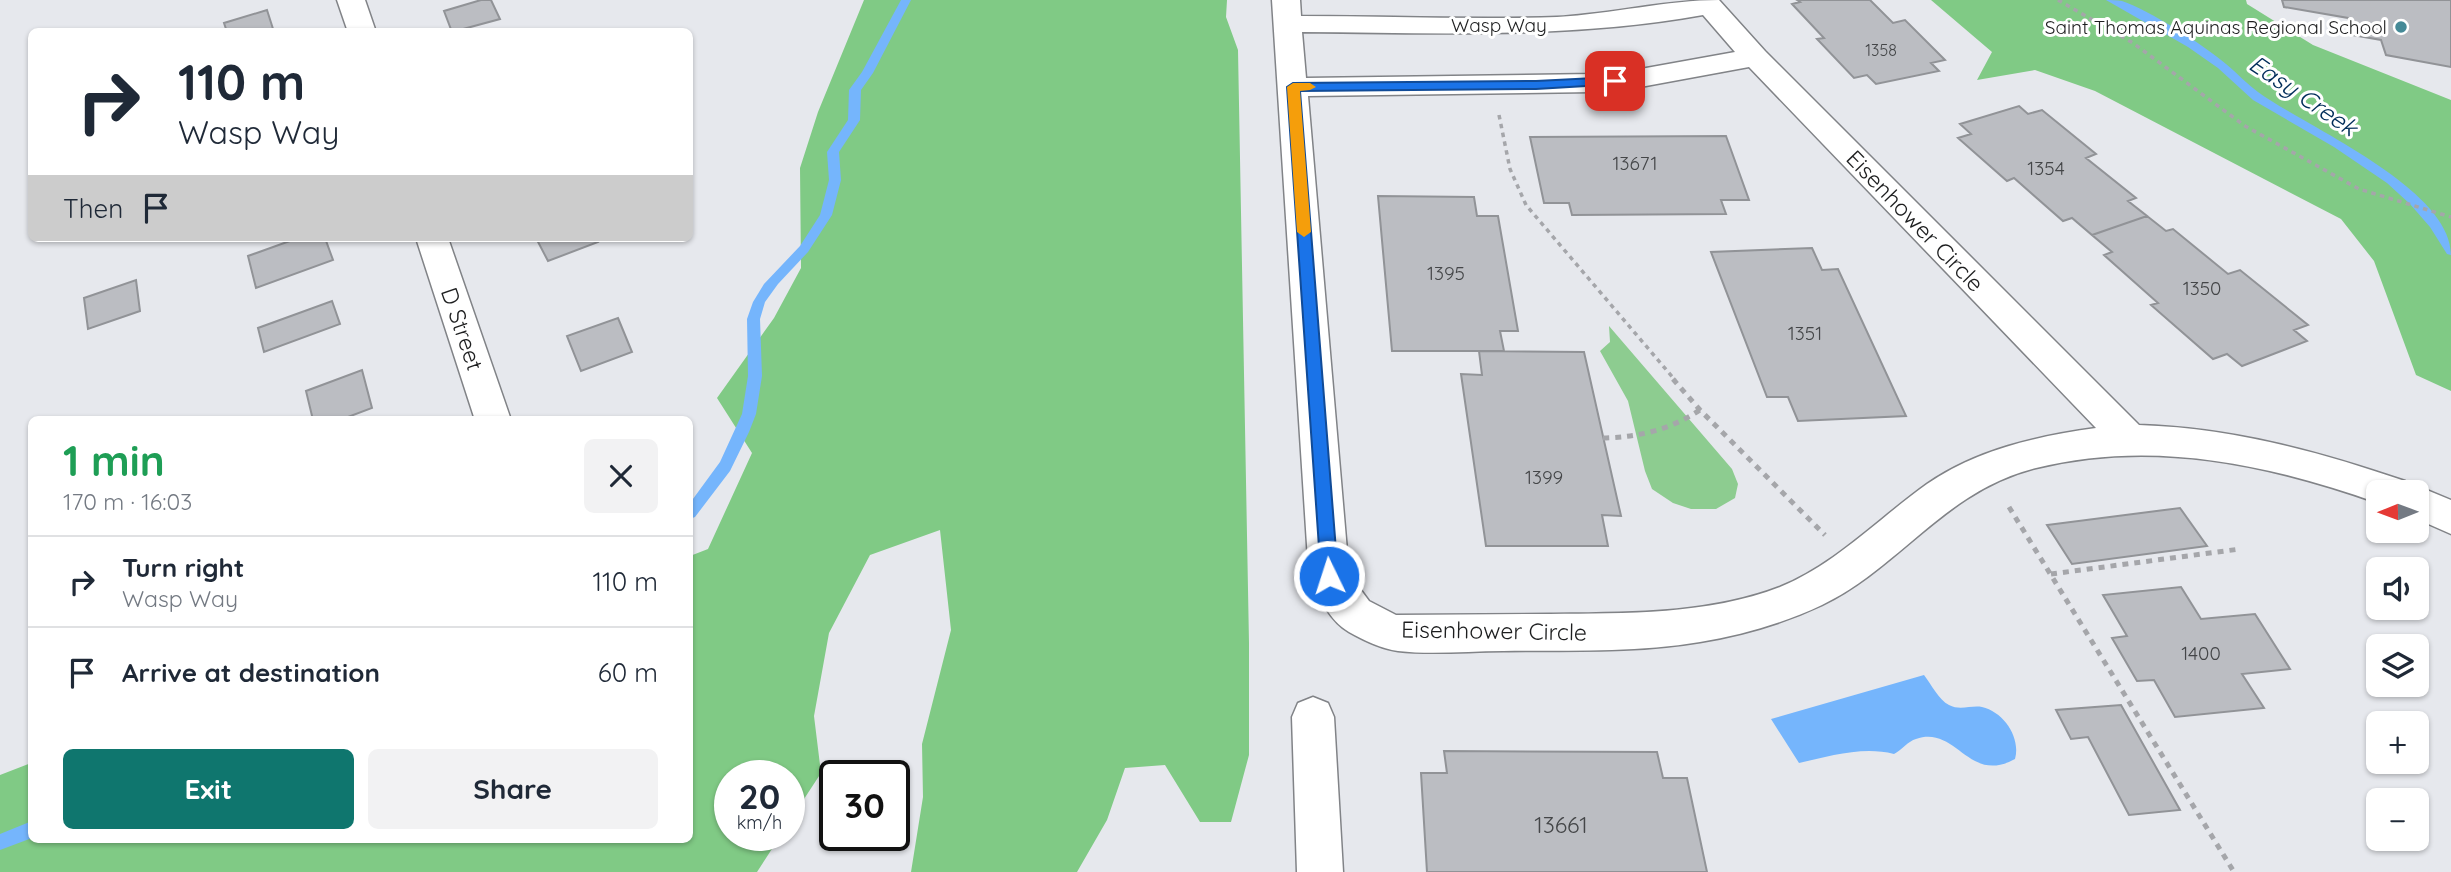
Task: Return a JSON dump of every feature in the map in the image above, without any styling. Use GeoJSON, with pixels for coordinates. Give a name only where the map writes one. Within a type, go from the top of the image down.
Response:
{"type":"FeatureCollection","features":[{"type":"Feature","properties":{"kind":"street"},"geometry":{"type":"LineString","coordinates":[[351,0],[361,28]]}},
{"type":"Feature","properties":{"kind":"street","name":"Wasp Way"},"geometry":{"type":"LineString","coordinates":[[1287,12],[1557,25],[1653,16],[1706,3]]}},
{"type":"Feature","properties":{"kind":"street","name":"Eisenhower Circle"},"geometry":{"type":"LineString","coordinates":[[1706,3],[1755,57],[2129,439]]}},
{"type":"Feature","properties":{"kind":"street","name":"Eisenhower Circle"},"geometry":{"type":"LineString","coordinates":[[1287,12],[1329,576],[1344,605],[1362,620],[1396,633],[1650,632],[1723,621],[1790,601],[1855,565],[1940,496],[1986,468],[2079,443],[2129,439],[2193,441],[2261,452],[2333,470],[2366,482]]}},
{"type":"Feature","properties":{"kind":"street"},"geometry":{"type":"LineString","coordinates":[[1293,87],[1494,85],[1635,79],[1755,57]]}},
{"type":"Feature","properties":{"kind":"street","name":"D Street"},"geometry":{"type":"LineString","coordinates":[[433,242],[492,416]]}},
{"type":"Feature","properties":{"kind":"street"},"geometry":{"type":"LineString","coordinates":[[2429,508],[2451,518]]}},
{"type":"Feature","properties":{"kind":"street"},"geometry":{"type":"LineString","coordinates":[[1313,717],[1320,872]]}},
{"type":"Feature","properties":{"kind":"path"},"geometry":{"type":"LineString","coordinates":[[2058,0],[2133,43],[2245,126],[2360,188],[2451,217]]}},
{"type":"Feature","properties":{"kind":"path"},"geometry":{"type":"LineString","coordinates":[[1494,85],[1509,173],[1517,193],[1535,218],[1700,410],[1855,565]]}},
{"type":"Feature","properties":{"kind":"path"},"geometry":{"type":"LineString","coordinates":[[1603,438],[1652,435],[1677,425],[1700,410]]}},
{"type":"Feature","properties":{"kind":"path"},"geometry":{"type":"LineString","coordinates":[[2009,507],[2234,872]]}},
{"type":"Feature","properties":{"kind":"path"},"geometry":{"type":"LineString","coordinates":[[2051,574],[2240,549]]}},
{"type":"Feature","properties":{"kind":"green space"},"geometry":{"type":"Polygon","coordinates":[[[864,0],[1227,0],[1226,17],[1238,50],[1249,643],[1249,755],[1231,822],[1200,822],[1165,765],[1125,768],[1107,820],[1077,872],[911,872],[923,797],[922,744],[951,630],[940,530],[870,555],[829,633],[814,716],[819,776],[805,798],[805,760],[714,760],[714,851],[771,851],[757,872],[0,872],[0,775],[28,764],[28,843],[693,843],[693,555],[708,549],[752,453],[717,398],[774,318],[801,268],[800,168],[818,112],[864,0]]]}},
{"type":"Feature","properties":{"kind":"green space"},"geometry":{"type":"Polygon","coordinates":[[[1931,0],[2246,0],[2247,4],[2313,45],[2451,100],[2451,391],[2416,375],[2374,261],[2341,219],[2095,91],[2035,70],[1977,80],[1992,52],[1931,0]]]}},
{"type":"Feature","properties":{"kind":"green space"},"geometry":{"type":"Polygon","coordinates":[[[1609,326],[1732,469],[1738,484],[1735,498],[1716,509],[1691,509],[1673,503],[1652,489],[1628,401],[1600,351],[1610,342],[1609,326]]]}},
{"type":"Feature","properties":{"kind":"water"},"geometry":{"type":"Polygon","coordinates":[[[1924,675],[1945,703],[1957,708],[1982,707],[2004,720],[2013,735],[2015,759],[1999,765],[1985,765],[1942,740],[1930,737],[1913,740],[1894,754],[1858,751],[1799,763],[1771,719],[1924,675]]]}},
{"type":"Feature","properties":{"kind":"building"},"geometry":{"type":"Polygon","coordinates":[[[481,0],[491,0],[500,19],[467,28],[450,28],[444,11],[481,0]]]}},
{"type":"Feature","properties":{"kind":"building"},"geometry":{"type":"Polygon","coordinates":[[[1797,0],[1870,0],[1893,23],[1905,20],[1945,60],[1931,63],[1939,71],[1876,84],[1867,75],[1854,78],[1817,39],[1824,38],[1792,4],[1800,2],[1797,0]]]}},
{"type":"Feature","properties":{"kind":"building","name":"Saint Thomas Aquinas Regional School"},"geometry":{"type":"Polygon","coordinates":[[[2282,0],[2451,0],[2451,67],[2386,55],[2381,40],[2353,35],[2348,18],[2284,7],[2282,0]]]}},
{"type":"Feature","properties":{"kind":"building"},"geometry":{"type":"Polygon","coordinates":[[[267,10],[273,28],[226,28],[224,23],[267,10]]]}},
{"type":"Feature","properties":{"kind":"building"},"geometry":{"type":"Polygon","coordinates":[[[2019,106],[2028,114],[2042,110],[2096,154],[2086,158],[2136,198],[2128,201],[2147,216],[2092,235],[2072,218],[2063,221],[2014,178],[2007,181],[1958,138],[1971,134],[1960,124],[2019,106]]]}},
{"type":"Feature","properties":{"kind":"building"},"geometry":{"type":"Polygon","coordinates":[[[1726,136],[1749,200],[1721,200],[1726,214],[1572,215],[1569,203],[1544,203],[1530,137],[1726,136]]]}},
{"type":"Feature","properties":{"kind":"building"},"geometry":{"type":"Polygon","coordinates":[[[1378,196],[1474,197],[1477,216],[1498,216],[1518,331],[1500,331],[1504,351],[1392,351],[1378,196]]]}},
{"type":"Feature","properties":{"kind":"building"},"geometry":{"type":"Polygon","coordinates":[[[2147,216],[2166,231],[2173,229],[2228,274],[2240,270],[2308,325],[2294,330],[2307,341],[2242,366],[2227,354],[2213,359],[2151,305],[2158,303],[2104,255],[2112,252],[2092,235],[2147,216]]]}},
{"type":"Feature","properties":{"kind":"building"},"geometry":{"type":"Polygon","coordinates":[[[287,242],[326,242],[333,260],[256,288],[248,256],[287,242]]]}},
{"type":"Feature","properties":{"kind":"building"},"geometry":{"type":"Polygon","coordinates":[[[538,242],[598,242],[548,261],[538,242]]]}},
{"type":"Feature","properties":{"kind":"building"},"geometry":{"type":"Polygon","coordinates":[[[1812,248],[1822,270],[1838,269],[1906,416],[1798,421],[1788,397],[1767,397],[1711,252],[1812,248]]]}},
{"type":"Feature","properties":{"kind":"building"},"geometry":{"type":"Polygon","coordinates":[[[136,280],[140,311],[88,329],[84,298],[136,280]]]}},
{"type":"Feature","properties":{"kind":"building"},"geometry":{"type":"Polygon","coordinates":[[[332,301],[340,324],[264,352],[258,328],[332,301]]]}},
{"type":"Feature","properties":{"kind":"building"},"geometry":{"type":"Polygon","coordinates":[[[618,318],[632,352],[581,371],[567,336],[618,318]]]}},
{"type":"Feature","properties":{"kind":"building"},"geometry":{"type":"Polygon","coordinates":[[[1479,351],[1584,352],[1621,516],[1602,515],[1608,546],[1486,546],[1461,374],[1482,375],[1479,351]]]}},
{"type":"Feature","properties":{"kind":"building"},"geometry":{"type":"Polygon","coordinates":[[[362,370],[372,408],[351,416],[312,416],[306,391],[362,370]]]}},
{"type":"Feature","properties":{"kind":"building"},"geometry":{"type":"Polygon","coordinates":[[[2180,508],[2207,546],[2072,564],[2047,525],[2180,508]]]}},
{"type":"Feature","properties":{"kind":"building"},"geometry":{"type":"Polygon","coordinates":[[[2181,587],[2201,619],[2255,614],[2290,669],[2242,674],[2264,708],[2175,717],[2154,680],[2137,681],[2112,638],[2127,636],[2103,595],[2181,587]]]}},
{"type":"Feature","properties":{"kind":"building"},"geometry":{"type":"Polygon","coordinates":[[[2121,705],[2180,810],[2129,815],[2088,737],[2071,739],[2056,710],[2121,705]]]}},
{"type":"Feature","properties":{"kind":"building"},"geometry":{"type":"Polygon","coordinates":[[[1444,751],[1657,752],[1663,778],[1687,778],[1707,872],[1427,872],[1421,773],[1447,773],[1444,751]]]}},
{"type":"Feature","properties":{"kind":"waterway"},"geometry":{"type":"LineString","coordinates":[[693,509],[725,466],[749,414],[755,376],[754,319],[759,302],[774,281],[804,249],[826,215],[834,192],[833,152],[854,120],[855,90],[906,0]]}},
{"type":"Feature","properties":{"kind":"waterway","name":"Easy Creek"},"geometry":{"type":"LineString","coordinates":[[2111,0],[2192,45],[2222,66],[2257,97],[2391,180],[2435,224],[2451,251]]}},
{"type":"Feature","properties":{"kind":"waterway"},"geometry":{"type":"LineString","coordinates":[[0,842],[28,831]]}},
{"type":"Feature","properties":{"kind":"slow traffic"},"geometry":{"type":"LineString","coordinates":[[1304,232],[1293,87],[1310,87]]}},
{"type":"Feature","properties":{"kind":"place","name":"Saint Thomas Aquinas Regional School"},"geometry":{"type":"Point","coordinates":[2401,27]}},
{"type":"Feature","properties":{"kind":"route"},"geometry":{"type":"LineString","coordinates":[[1329,576],[1293,87],[1536,85],[1615,81]]}}]}
